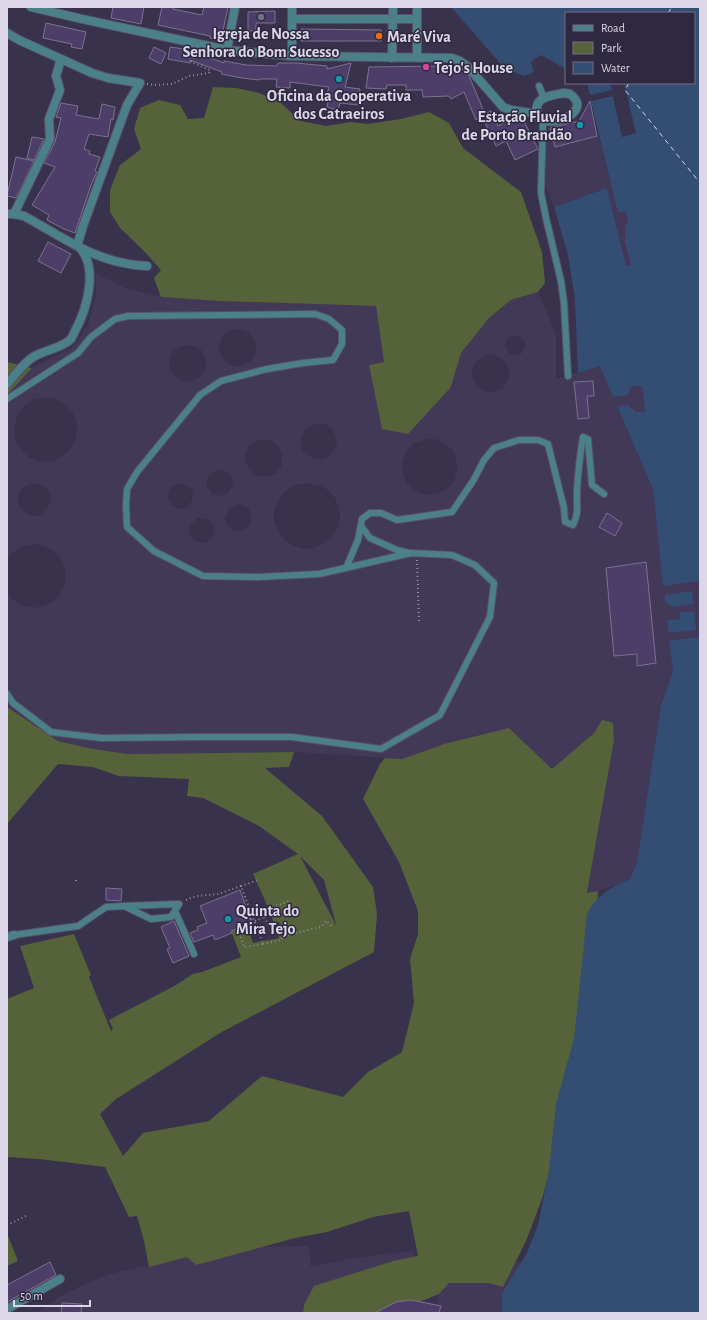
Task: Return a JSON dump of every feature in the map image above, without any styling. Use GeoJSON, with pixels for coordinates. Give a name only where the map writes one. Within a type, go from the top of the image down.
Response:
{"type":"FeatureCollection","features":[{"type":"Feature","properties":{"kind":"street"},"geometry":{"type":"LineString","coordinates":[[30,7],[227,50],[292,56],[452,58],[460,60],[503,107],[511,110],[537,114]]}},
{"type":"Feature","properties":{"kind":"street"},"geometry":{"type":"LineString","coordinates":[[227,50],[235,7]]}},
{"type":"Feature","properties":{"kind":"street"},"geometry":{"type":"LineString","coordinates":[[292,7],[292,56]]}},
{"type":"Feature","properties":{"kind":"street"},"geometry":{"type":"LineString","coordinates":[[392,58],[393,7]]}},
{"type":"Feature","properties":{"kind":"street"},"geometry":{"type":"LineString","coordinates":[[417,7],[417,58]]}},
{"type":"Feature","properties":{"kind":"street"},"geometry":{"type":"LineString","coordinates":[[292,19],[417,20]]}},
{"type":"Feature","properties":{"kind":"street"},"geometry":{"type":"LineString","coordinates":[[7,33],[92,73],[108,78],[140,83],[127,105],[83,226],[78,247],[87,260],[89,276],[88,299],[82,318],[71,338],[62,345],[34,356],[7,384]]}},
{"type":"Feature","properties":{"kind":"street"},"geometry":{"type":"LineString","coordinates":[[61,59],[56,76],[60,90],[49,119],[50,139],[11,214],[24,216],[95,255],[130,265],[147,266]]}},
{"type":"Feature","properties":{"kind":"street"},"geometry":{"type":"LineString","coordinates":[[564,93],[570,94],[576,100],[576,110],[569,117],[550,122],[543,122],[537,114],[537,107],[540,101],[544,98],[564,93]]}},
{"type":"Feature","properties":{"kind":"street"},"geometry":{"type":"LineString","coordinates":[[7,1309],[60,1279]]}},
{"type":"Feature","properties":{"kind":"lane"},"geometry":{"type":"LineString","coordinates":[[538,86],[544,98]]}},
{"type":"Feature","properties":{"kind":"lane"},"geometry":{"type":"LineString","coordinates":[[543,122],[541,193],[562,288],[567,339],[568,376]]}},
{"type":"Feature","properties":{"kind":"lane"},"geometry":{"type":"LineString","coordinates":[[7,399],[78,353],[91,337],[115,319],[128,316],[315,314],[329,319],[342,330],[342,344],[333,360],[267,369],[221,381],[200,395],[137,472],[130,484],[127,490],[127,527],[154,551],[204,576],[258,577],[319,574],[411,553]]}},
{"type":"Feature","properties":{"kind":"lane"},"geometry":{"type":"LineString","coordinates":[[346,568],[358,540],[362,519],[370,513],[381,513],[397,520],[452,512],[473,481],[484,460],[494,448],[519,440],[538,440],[548,444],[564,508],[565,522],[573,525],[578,514],[577,492],[579,458],[583,437],[588,439],[592,485],[604,494]]}},
{"type":"Feature","properties":{"kind":"lane"},"geometry":{"type":"LineString","coordinates":[[7,694],[13,703],[51,732],[101,738],[292,737],[381,749],[440,715],[490,617],[494,583],[475,565],[452,555],[411,553],[397,550],[370,538],[361,526]]}},
{"type":"Feature","properties":{"kind":"lane"},"geometry":{"type":"LineString","coordinates":[[11,936],[78,926],[106,906],[179,904],[171,917],[151,919],[124,906]]}},
{"type":"Feature","properties":{"kind":"lane"},"geometry":{"type":"LineString","coordinates":[[175,911],[194,954]]}},
{"type":"Feature","properties":{"kind":"path"},"geometry":{"type":"LineString","coordinates":[[140,83],[156,85],[172,84],[189,76],[209,73],[210,70],[192,62],[199,44]]}},
{"type":"Feature","properties":{"kind":"path"},"geometry":{"type":"LineString","coordinates":[[417,560],[419,623]]}},
{"type":"Feature","properties":{"kind":"path"},"geometry":{"type":"LineString","coordinates":[[183,901],[197,896],[218,894],[258,880]]}},
{"type":"Feature","properties":{"kind":"path"},"geometry":{"type":"LineString","coordinates":[[241,886],[263,944]]}},
{"type":"Feature","properties":{"kind":"path"},"geometry":{"type":"LineString","coordinates":[[279,923],[268,925],[265,917],[268,909],[289,901]]}},
{"type":"Feature","properties":{"kind":"path"},"geometry":{"type":"LineString","coordinates":[[249,915],[253,924],[248,926],[250,931],[257,929]]}},
{"type":"Feature","properties":{"kind":"path"},"geometry":{"type":"LineString","coordinates":[[255,921],[265,917]]}},
{"type":"Feature","properties":{"kind":"path"},"geometry":{"type":"LineString","coordinates":[[238,930],[244,947],[281,940],[283,936],[321,927],[326,922],[333,927]]}},
{"type":"Feature","properties":{"kind":"path"},"geometry":{"type":"LineString","coordinates":[[7,1225],[26,1216]]}},
{"type":"Feature","properties":{"kind":"shaded area"},"geometry":{"type":"Polygon","coordinates":[[[550,128],[555,147],[599,136],[618,212],[625,211],[628,223],[625,243],[631,265],[626,267],[607,188],[554,207],[546,186],[546,130],[550,128]]]}},
{"type":"Feature","properties":{"kind":"shaded area"},"geometry":{"type":"Polygon","coordinates":[[[96,274],[125,288],[161,297],[219,301],[376,306],[384,362],[369,365],[451,387],[461,353],[489,318],[511,300],[538,292],[556,334],[556,379],[600,366],[632,386],[642,386],[645,411],[636,412],[617,407],[653,489],[663,585],[700,581],[700,639],[697,639],[696,637],[669,641],[673,672],[661,705],[637,863],[630,879],[611,887],[587,894],[614,740],[602,720],[594,733],[552,769],[509,728],[444,744],[402,759],[299,752],[127,754],[88,748],[59,741],[7,707],[7,592],[13,600],[23,606],[33,608],[44,606],[54,601],[61,593],[65,582],[65,571],[62,560],[55,552],[45,546],[35,544],[18,548],[7,560],[7,395],[32,368],[73,347],[88,325],[96,296],[96,274]],[[238,329],[231,330],[221,338],[219,348],[220,354],[227,363],[233,366],[239,366],[252,360],[256,347],[255,341],[250,333],[238,329]],[[515,335],[508,338],[505,345],[509,353],[516,356],[522,353],[525,343],[521,337],[515,335]],[[187,345],[181,346],[171,354],[169,363],[170,369],[173,375],[182,381],[188,382],[194,380],[200,377],[205,370],[205,357],[202,351],[197,347],[187,345]],[[490,355],[482,357],[473,367],[472,373],[474,382],[483,391],[489,392],[502,389],[509,377],[507,364],[497,356],[490,355]],[[52,398],[32,400],[23,407],[17,416],[14,431],[16,442],[22,451],[30,458],[42,462],[53,461],[63,456],[71,448],[76,438],[76,420],[71,410],[62,402],[52,398]],[[312,425],[303,433],[301,438],[302,449],[306,454],[316,459],[328,457],[336,447],[337,440],[335,434],[327,425],[312,425]],[[262,439],[252,443],[245,454],[245,461],[249,470],[254,475],[265,477],[271,476],[281,467],[282,454],[275,443],[269,440],[262,439]],[[426,439],[416,442],[405,454],[402,463],[405,480],[419,493],[429,495],[439,493],[448,488],[454,481],[457,472],[456,458],[452,449],[444,443],[435,439],[426,439]],[[217,470],[208,476],[206,485],[212,494],[220,496],[229,492],[233,484],[230,474],[226,471],[217,470]],[[32,483],[22,488],[18,495],[19,506],[26,514],[37,516],[47,510],[51,497],[45,487],[40,484],[32,483]],[[182,483],[170,488],[167,497],[171,505],[179,509],[186,508],[189,506],[193,498],[193,491],[182,483]],[[307,483],[296,485],[284,492],[278,501],[274,512],[274,520],[278,531],[285,540],[294,546],[305,549],[324,544],[332,537],[338,527],[340,515],[336,499],[328,490],[318,485],[307,483]],[[239,504],[228,510],[225,519],[229,528],[242,531],[250,526],[252,516],[248,508],[239,504]],[[198,518],[189,528],[190,536],[196,542],[205,543],[212,538],[215,530],[214,526],[208,519],[198,518]]]}},
{"type":"Feature","properties":{"kind":"shaded area"},"geometry":{"type":"Polygon","coordinates":[[[497,1240],[520,1264],[502,1293],[502,1313],[37,1313],[64,1294],[102,1277],[121,1271],[211,1251],[260,1247],[309,1246],[311,1267],[353,1258],[413,1251],[417,1299],[437,1304],[446,1250],[497,1240]]]}},
{"type":"Feature","properties":{"kind":"green space"},"geometry":{"type":"Polygon","coordinates":[[[213,87],[236,88],[259,93],[281,103],[300,121],[326,126],[351,122],[368,124],[401,119],[429,112],[449,123],[463,148],[521,192],[542,252],[545,283],[538,292],[511,300],[489,318],[461,353],[451,387],[408,434],[382,429],[369,365],[384,362],[376,306],[219,301],[161,297],[154,278],[161,270],[120,228],[110,212],[110,190],[120,165],[141,149],[134,129],[140,108],[159,100],[180,105],[188,119],[204,118],[213,87]]]}},
{"type":"Feature","properties":{"kind":"green space"},"geometry":{"type":"Polygon","coordinates":[[[7,362],[32,368],[7,395],[7,362]]]}},
{"type":"Feature","properties":{"kind":"green space"},"geometry":{"type":"Polygon","coordinates":[[[7,707],[58,741],[88,748],[127,754],[294,752],[289,767],[265,768],[322,816],[373,887],[377,914],[374,952],[220,1033],[116,1099],[100,1114],[123,1156],[143,1133],[209,1121],[262,1076],[343,1097],[368,1072],[402,1052],[414,1003],[410,959],[418,934],[418,911],[399,862],[363,799],[380,764],[385,758],[402,759],[444,744],[509,728],[552,769],[594,733],[602,720],[613,723],[614,740],[587,893],[598,891],[596,931],[573,1047],[567,1064],[555,1118],[554,1155],[542,1199],[526,1241],[503,1287],[489,1283],[449,1283],[439,1294],[392,1313],[303,1313],[304,1305],[314,1286],[393,1261],[418,1256],[409,1211],[373,1217],[327,1232],[295,1238],[196,1265],[187,1257],[149,1267],[137,1216],[129,1217],[105,1167],[39,1159],[7,1157],[7,999],[34,988],[20,946],[74,934],[91,975],[89,977],[111,1031],[113,1029],[109,1020],[176,985],[193,974],[241,957],[231,931],[246,925],[253,943],[279,938],[275,926],[280,925],[279,922],[274,923],[269,911],[273,909],[272,906],[268,907],[253,874],[298,854],[259,826],[203,798],[187,796],[189,779],[119,776],[93,767],[58,764],[7,824],[7,707]],[[300,856],[336,926],[324,880],[300,856]]]}},
{"type":"Feature","properties":{"kind":"green space"},"geometry":{"type":"Polygon","coordinates":[[[7,1233],[18,1261],[7,1266],[7,1233]]]}},
{"type":"Feature","properties":{"kind":"water"},"geometry":{"type":"Polygon","coordinates":[[[451,7],[700,7],[700,581],[663,586],[653,489],[617,406],[628,405],[636,412],[645,411],[642,386],[632,386],[627,395],[613,397],[600,366],[578,373],[575,299],[568,255],[554,207],[607,188],[626,266],[631,265],[625,243],[625,225],[628,223],[625,211],[618,213],[591,101],[613,96],[622,136],[635,133],[624,84],[695,84],[695,12],[565,12],[565,68],[541,55],[531,63],[534,72],[525,76],[505,69],[451,7]]]}},
{"type":"Feature","properties":{"kind":"water"},"geometry":{"type":"Polygon","coordinates":[[[587,84],[610,84],[612,90],[590,95],[587,84]]]}},
{"type":"Feature","properties":{"kind":"water"},"geometry":{"type":"Polygon","coordinates":[[[692,591],[693,604],[673,607],[665,602],[665,595],[692,591]]]}},
{"type":"Feature","properties":{"kind":"water"},"geometry":{"type":"Polygon","coordinates":[[[694,611],[696,630],[669,633],[667,620],[680,619],[679,613],[694,611]]]}},
{"type":"Feature","properties":{"kind":"water"},"geometry":{"type":"Polygon","coordinates":[[[696,637],[697,639],[700,639],[700,1313],[502,1313],[502,1293],[527,1253],[538,1225],[549,1171],[556,1104],[574,1039],[587,914],[591,907],[605,892],[630,879],[637,863],[661,705],[673,672],[669,641],[696,637]]]}},
{"type":"Feature","properties":{"kind":"pier"},"geometry":{"type":"Polygon","coordinates":[[[622,84],[624,84],[636,133],[622,137],[613,96],[591,101],[591,99],[614,95],[624,134],[633,132],[622,84]]]}},
{"type":"Feature","properties":{"kind":"building"},"geometry":{"type":"Polygon","coordinates":[[[113,7],[144,7],[141,24],[111,18],[113,7]]]}},
{"type":"Feature","properties":{"kind":"building"},"geometry":{"type":"Polygon","coordinates":[[[162,7],[173,7],[173,9],[202,15],[204,7],[228,7],[221,40],[210,38],[210,36],[158,25],[162,7]]]}},
{"type":"Feature","properties":{"kind":"building","name":"Igreja de Nossa Senhora do Bom Sucesso"},"geometry":{"type":"Polygon","coordinates":[[[275,11],[275,23],[256,23],[256,31],[248,31],[248,12],[275,11]]]}},
{"type":"Feature","properties":{"kind":"building"},"geometry":{"type":"Polygon","coordinates":[[[46,23],[86,32],[82,49],[71,47],[72,44],[43,38],[46,23]]]}},
{"type":"Feature","properties":{"kind":"building"},"geometry":{"type":"Polygon","coordinates":[[[301,29],[381,30],[381,41],[301,41],[301,29]]]}},
{"type":"Feature","properties":{"kind":"building"},"geometry":{"type":"Polygon","coordinates":[[[154,47],[166,53],[161,64],[149,58],[154,47]]]}},
{"type":"Feature","properties":{"kind":"building"},"geometry":{"type":"Polygon","coordinates":[[[170,47],[192,50],[224,63],[224,61],[246,65],[277,66],[278,63],[296,63],[327,66],[327,69],[351,63],[345,87],[360,89],[358,105],[340,103],[338,110],[327,107],[328,102],[325,101],[329,87],[290,82],[290,88],[276,87],[277,79],[259,80],[242,78],[221,74],[222,72],[190,60],[190,63],[168,59],[170,47]]]}},
{"type":"Feature","properties":{"kind":"building"},"geometry":{"type":"Polygon","coordinates":[[[458,66],[469,76],[485,114],[491,111],[498,126],[517,116],[522,117],[538,149],[515,160],[506,141],[496,146],[482,116],[476,120],[464,92],[451,99],[449,96],[423,97],[422,90],[406,90],[406,85],[387,85],[386,89],[366,88],[369,67],[458,66]]]}},
{"type":"Feature","properties":{"kind":"building","name":"Estação Fluvial de Porto Brandão"},"geometry":{"type":"Polygon","coordinates":[[[590,101],[597,136],[555,147],[550,128],[579,121],[590,101]]]}},
{"type":"Feature","properties":{"kind":"building"},"geometry":{"type":"Polygon","coordinates":[[[61,103],[78,106],[76,115],[99,119],[102,104],[115,107],[108,137],[89,134],[84,149],[90,151],[89,154],[100,157],[95,171],[97,172],[91,185],[75,233],[47,220],[49,215],[32,205],[55,167],[44,163],[55,142],[61,118],[56,117],[61,103]]]}},
{"type":"Feature","properties":{"kind":"building"},"geometry":{"type":"Polygon","coordinates":[[[32,137],[44,139],[34,160],[27,158],[32,137]]]}},
{"type":"Feature","properties":{"kind":"building"},"geometry":{"type":"Polygon","coordinates":[[[16,157],[34,161],[16,198],[7,195],[16,157]]]}},
{"type":"Feature","properties":{"kind":"building"},"geometry":{"type":"Polygon","coordinates":[[[48,242],[71,254],[61,273],[38,261],[48,242]]]}},
{"type":"Feature","properties":{"kind":"building"},"geometry":{"type":"Polygon","coordinates":[[[593,381],[594,396],[587,396],[589,418],[578,419],[574,382],[593,381]]]}},
{"type":"Feature","properties":{"kind":"building"},"geometry":{"type":"Polygon","coordinates":[[[607,513],[622,523],[615,536],[599,527],[607,513]]]}},
{"type":"Feature","properties":{"kind":"building"},"geometry":{"type":"Polygon","coordinates":[[[646,562],[656,663],[637,666],[637,654],[614,656],[606,568],[646,562]]]}},
{"type":"Feature","properties":{"kind":"building"},"geometry":{"type":"Polygon","coordinates":[[[106,888],[122,889],[121,901],[106,900],[106,888]]]}},
{"type":"Feature","properties":{"kind":"building","name":"Quinta do Mira Tejo"},"geometry":{"type":"Polygon","coordinates":[[[240,890],[252,923],[231,931],[232,933],[215,940],[213,935],[194,942],[190,933],[198,930],[197,927],[207,923],[200,906],[240,890]]]}},
{"type":"Feature","properties":{"kind":"building"},"geometry":{"type":"Polygon","coordinates":[[[174,921],[189,956],[173,963],[167,949],[170,948],[161,927],[174,921]]]}},
{"type":"Feature","properties":{"kind":"building"},"geometry":{"type":"Polygon","coordinates":[[[50,1262],[56,1275],[7,1302],[7,1285],[50,1262]]]}},
{"type":"Feature","properties":{"kind":"building"},"geometry":{"type":"Polygon","coordinates":[[[411,1300],[441,1306],[439,1313],[375,1313],[396,1302],[411,1300]]]}},
{"type":"Feature","properties":{"kind":"building"},"geometry":{"type":"Polygon","coordinates":[[[62,1303],[82,1304],[81,1313],[61,1313],[62,1303]]]}},
{"type":"Feature","properties":{"kind":"ferry route"},"geometry":{"type":"LineString","coordinates":[[669,12],[672,7]]}},
{"type":"Feature","properties":{"kind":"ferry route"},"geometry":{"type":"LineString","coordinates":[[628,84],[625,90],[700,183]]}},
{"type":"Feature","properties":{"kind":"place","name":"Igreja de Nossa Senhora do Bom Sucesso"},"geometry":{"type":"Point","coordinates":[261,17]}},
{"type":"Feature","properties":{"kind":"place","name":"Maré Viva"},"geometry":{"type":"Point","coordinates":[379,36]}},
{"type":"Feature","properties":{"kind":"place","name":"Tejo's House"},"geometry":{"type":"Point","coordinates":[426,67]}},
{"type":"Feature","properties":{"kind":"place","name":"Oficina da Cooperativa dos Catraeiros"},"geometry":{"type":"Point","coordinates":[339,79]}},
{"type":"Feature","properties":{"kind":"place","name":"Estação Fluvial de Porto Brandão"},"geometry":{"type":"Point","coordinates":[580,125]}},
{"type":"Feature","properties":{"kind":"place","name":"Quinta do Mira Tejo"},"geometry":{"type":"Point","coordinates":[228,919]}}]}
